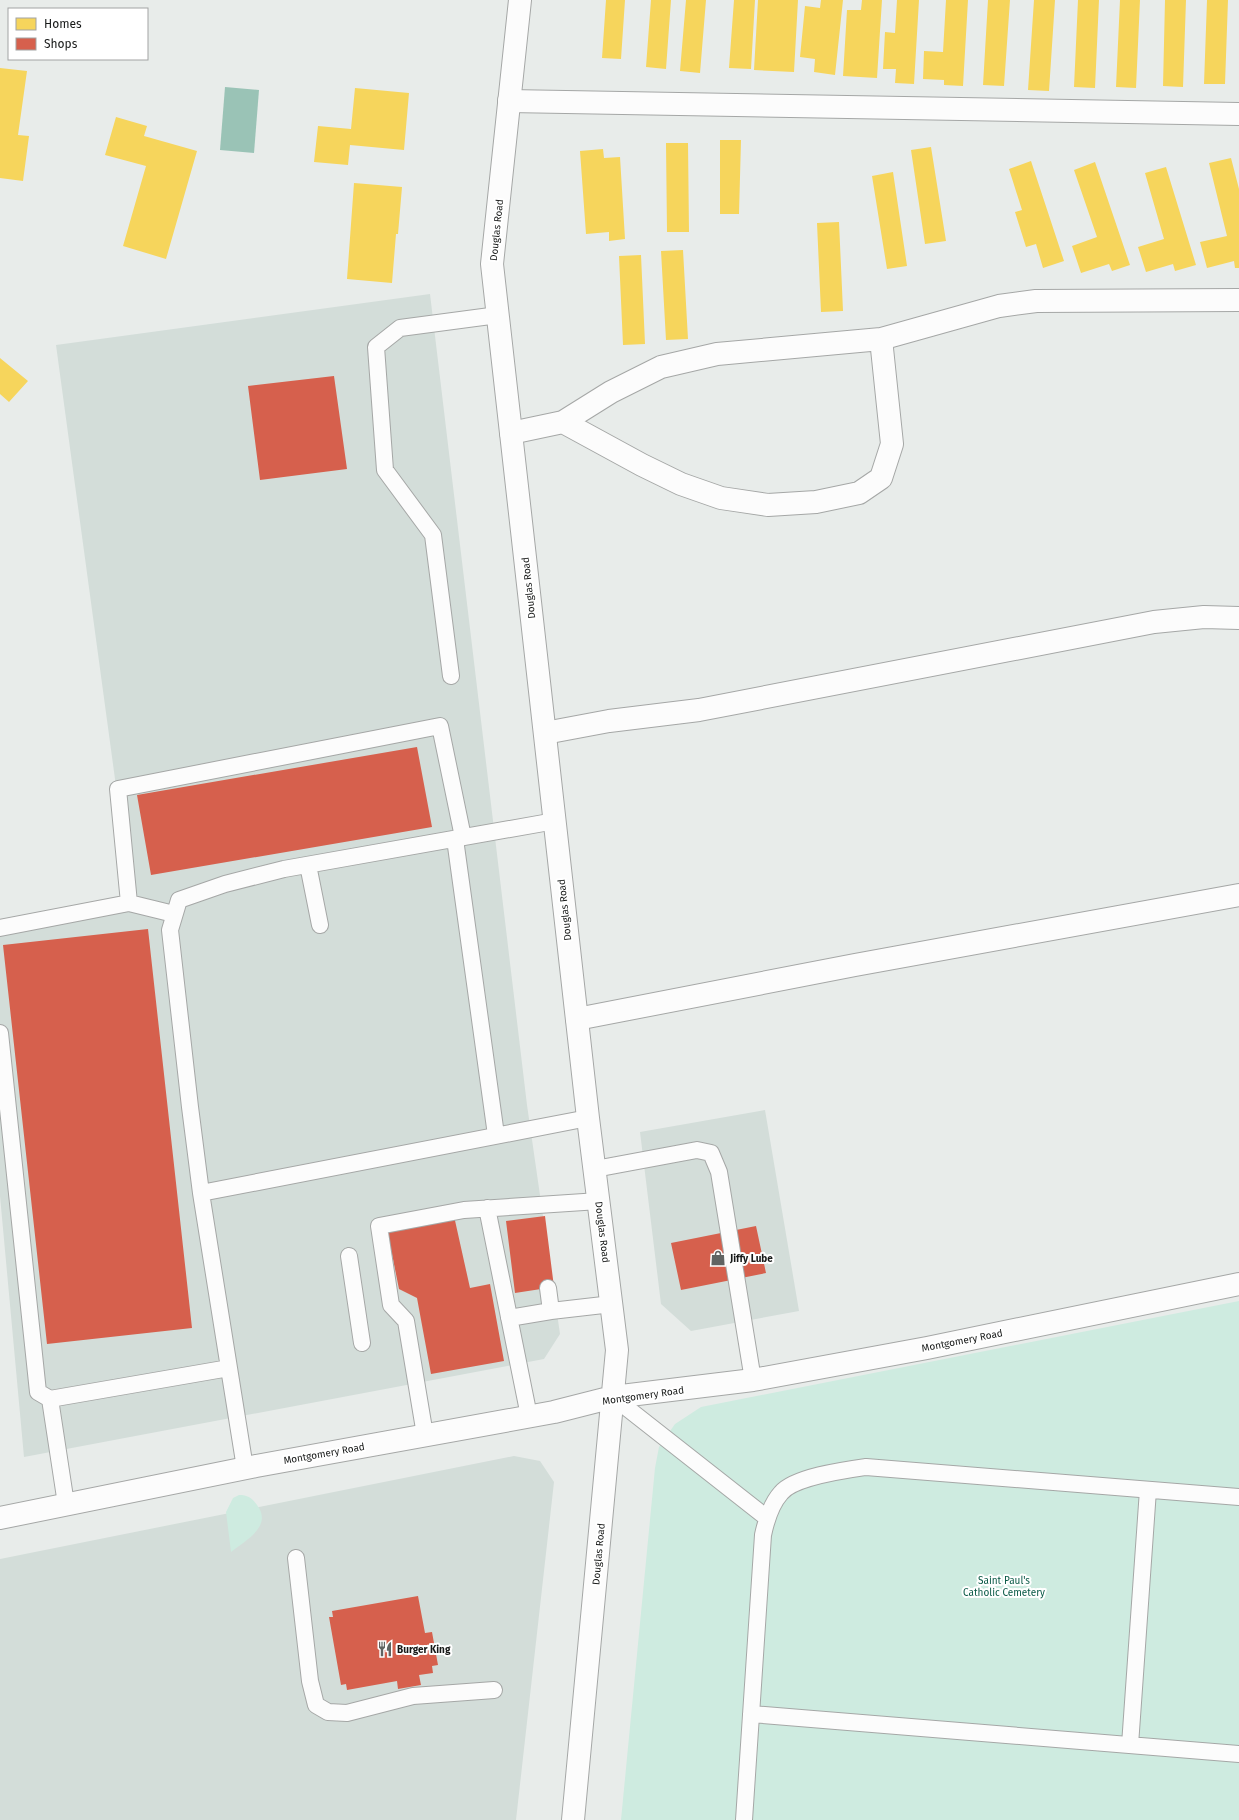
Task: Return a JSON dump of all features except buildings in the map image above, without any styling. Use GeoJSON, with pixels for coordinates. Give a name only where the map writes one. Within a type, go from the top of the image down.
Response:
{"type":"FeatureCollection","features":[{"type":"Feature","properties":{"kind":"street","name":"Douglas Road"},"geometry":{"type":"LineString","coordinates":[[520,0],[492,264],[588,1118],[612,1304],[616,1350],[574,1820]]}},
{"type":"Feature","properties":{"kind":"street"},"geometry":{"type":"LineString","coordinates":[[510,101],[1239,114]]}},
{"type":"Feature","properties":{"kind":"street"},"geometry":{"type":"LineString","coordinates":[[511,433],[562,422],[611,392],[661,367],[717,354],[881,339],[1000,306],[1036,301],[1239,300]]}},
{"type":"Feature","properties":{"kind":"street"},"geometry":{"type":"LineString","coordinates":[[562,422],[642,465],[682,484],[721,498],[768,505],[816,502],[859,493],[881,478],[892,444],[881,339]]}},
{"type":"Feature","properties":{"kind":"street"},"geometry":{"type":"LineString","coordinates":[[545,733],[609,721],[699,710],[1154,622],[1204,617],[1239,618]]}},
{"type":"Feature","properties":{"kind":"street"},"geometry":{"type":"LineString","coordinates":[[577,1019],[1239,895]]}},
{"type":"Feature","properties":{"kind":"street","name":"Montgomery Road"},"geometry":{"type":"LineString","coordinates":[[0,1518],[245,1468],[554,1412],[613,1397],[753,1380],[927,1348],[1239,1284]]}},
{"type":"Feature","properties":{"kind":"lane"},"geometry":{"type":"LineString","coordinates":[[451,676],[433,535],[385,470],[376,347],[400,328],[498,315]]}},
{"type":"Feature","properties":{"kind":"lane"},"geometry":{"type":"LineString","coordinates":[[129,903],[118,789],[440,726],[459,838],[496,1135]]}},
{"type":"Feature","properties":{"kind":"lane"},"geometry":{"type":"LineString","coordinates":[[245,1468],[194,1147],[170,930],[179,900],[225,884],[308,865],[555,821]]}},
{"type":"Feature","properties":{"kind":"lane"},"geometry":{"type":"LineString","coordinates":[[308,865],[320,925]]}},
{"type":"Feature","properties":{"kind":"lane"},"geometry":{"type":"LineString","coordinates":[[0,928],[129,903],[174,914]]}},
{"type":"Feature","properties":{"kind":"lane"},"geometry":{"type":"LineString","coordinates":[[0,1033],[38,1392],[50,1399],[229,1368]]}},
{"type":"Feature","properties":{"kind":"lane"},"geometry":{"type":"LineString","coordinates":[[201,1193],[588,1118]]}},
{"type":"Feature","properties":{"kind":"lane"},"geometry":{"type":"LineString","coordinates":[[595,1169],[697,1150],[712,1153],[719,1172],[753,1380]]}},
{"type":"Feature","properties":{"kind":"lane"},"geometry":{"type":"LineString","coordinates":[[425,1435],[406,1321],[391,1305],[379,1226],[464,1210],[487,1208],[538,1211],[599,1201]]}},
{"type":"Feature","properties":{"kind":"lane"},"geometry":{"type":"LineString","coordinates":[[487,1208],[529,1416]]}},
{"type":"Feature","properties":{"kind":"lane"},"geometry":{"type":"LineString","coordinates":[[349,1256],[362,1343]]}},
{"type":"Feature","properties":{"kind":"lane"},"geometry":{"type":"LineString","coordinates":[[548,1288],[551,1311]]}},
{"type":"Feature","properties":{"kind":"lane"},"geometry":{"type":"LineString","coordinates":[[509,1318],[551,1311],[612,1304]]}},
{"type":"Feature","properties":{"kind":"lane"},"geometry":{"type":"LineString","coordinates":[[613,1397],[767,1518]]}},
{"type":"Feature","properties":{"kind":"lane"},"geometry":{"type":"LineString","coordinates":[[50,1399],[66,1504]]}},
{"type":"Feature","properties":{"kind":"lane"},"geometry":{"type":"LineString","coordinates":[[744,1820],[763,1535],[767,1518],[781,1492],[795,1482],[866,1467],[1239,1497]]}},
{"type":"Feature","properties":{"kind":"lane"},"geometry":{"type":"LineString","coordinates":[[1130,1745],[1148,1490]]}},
{"type":"Feature","properties":{"kind":"lane"},"geometry":{"type":"LineString","coordinates":[[296,1558],[310,1681],[316,1705],[328,1712],[347,1713],[413,1696],[494,1690]]}},
{"type":"Feature","properties":{"kind":"lane"},"geometry":{"type":"LineString","coordinates":[[751,1714],[1239,1754]]}},
{"type":"Feature","properties":{"kind":"shaded area"},"geometry":{"type":"Polygon","coordinates":[[[225,87],[259,90],[254,153],[220,150],[225,87]]]}},
{"type":"Feature","properties":{"kind":"shaded area"},"geometry":{"type":"Polygon","coordinates":[[[430,294],[527,1105],[560,1334],[544,1359],[24,1457],[0,1196],[0,922],[132,904],[56,345],[430,294]]]}},
{"type":"Feature","properties":{"kind":"shaded area"},"geometry":{"type":"Polygon","coordinates":[[[765,1110],[799,1311],[691,1331],[661,1304],[640,1132],[765,1110]]]}},
{"type":"Feature","properties":{"kind":"shaded area"},"geometry":{"type":"Polygon","coordinates":[[[514,1456],[540,1461],[554,1482],[516,1820],[0,1820],[0,1559],[514,1456]]]}},
{"type":"Feature","properties":{"kind":"green space","name":"Saint Paul's Catholic Cemetery"},"geometry":{"type":"Polygon","coordinates":[[[1239,1301],[1239,1820],[621,1820],[655,1468],[659,1447],[675,1424],[701,1407],[1239,1301]]]}},
{"type":"Feature","properties":{"kind":"green space"},"geometry":{"type":"Polygon","coordinates":[[[239,1495],[250,1497],[253,1500],[261,1513],[262,1520],[256,1532],[231,1552],[226,1512],[233,1498],[239,1495]]]}},
{"type":"Feature","properties":{"kind":"place","name":"Jiffy Lube"},"geometry":{"type":"Point","coordinates":[718,1258]}},
{"type":"Feature","properties":{"kind":"place","name":"Burger King"},"geometry":{"type":"Point","coordinates":[385,1649]}}]}
